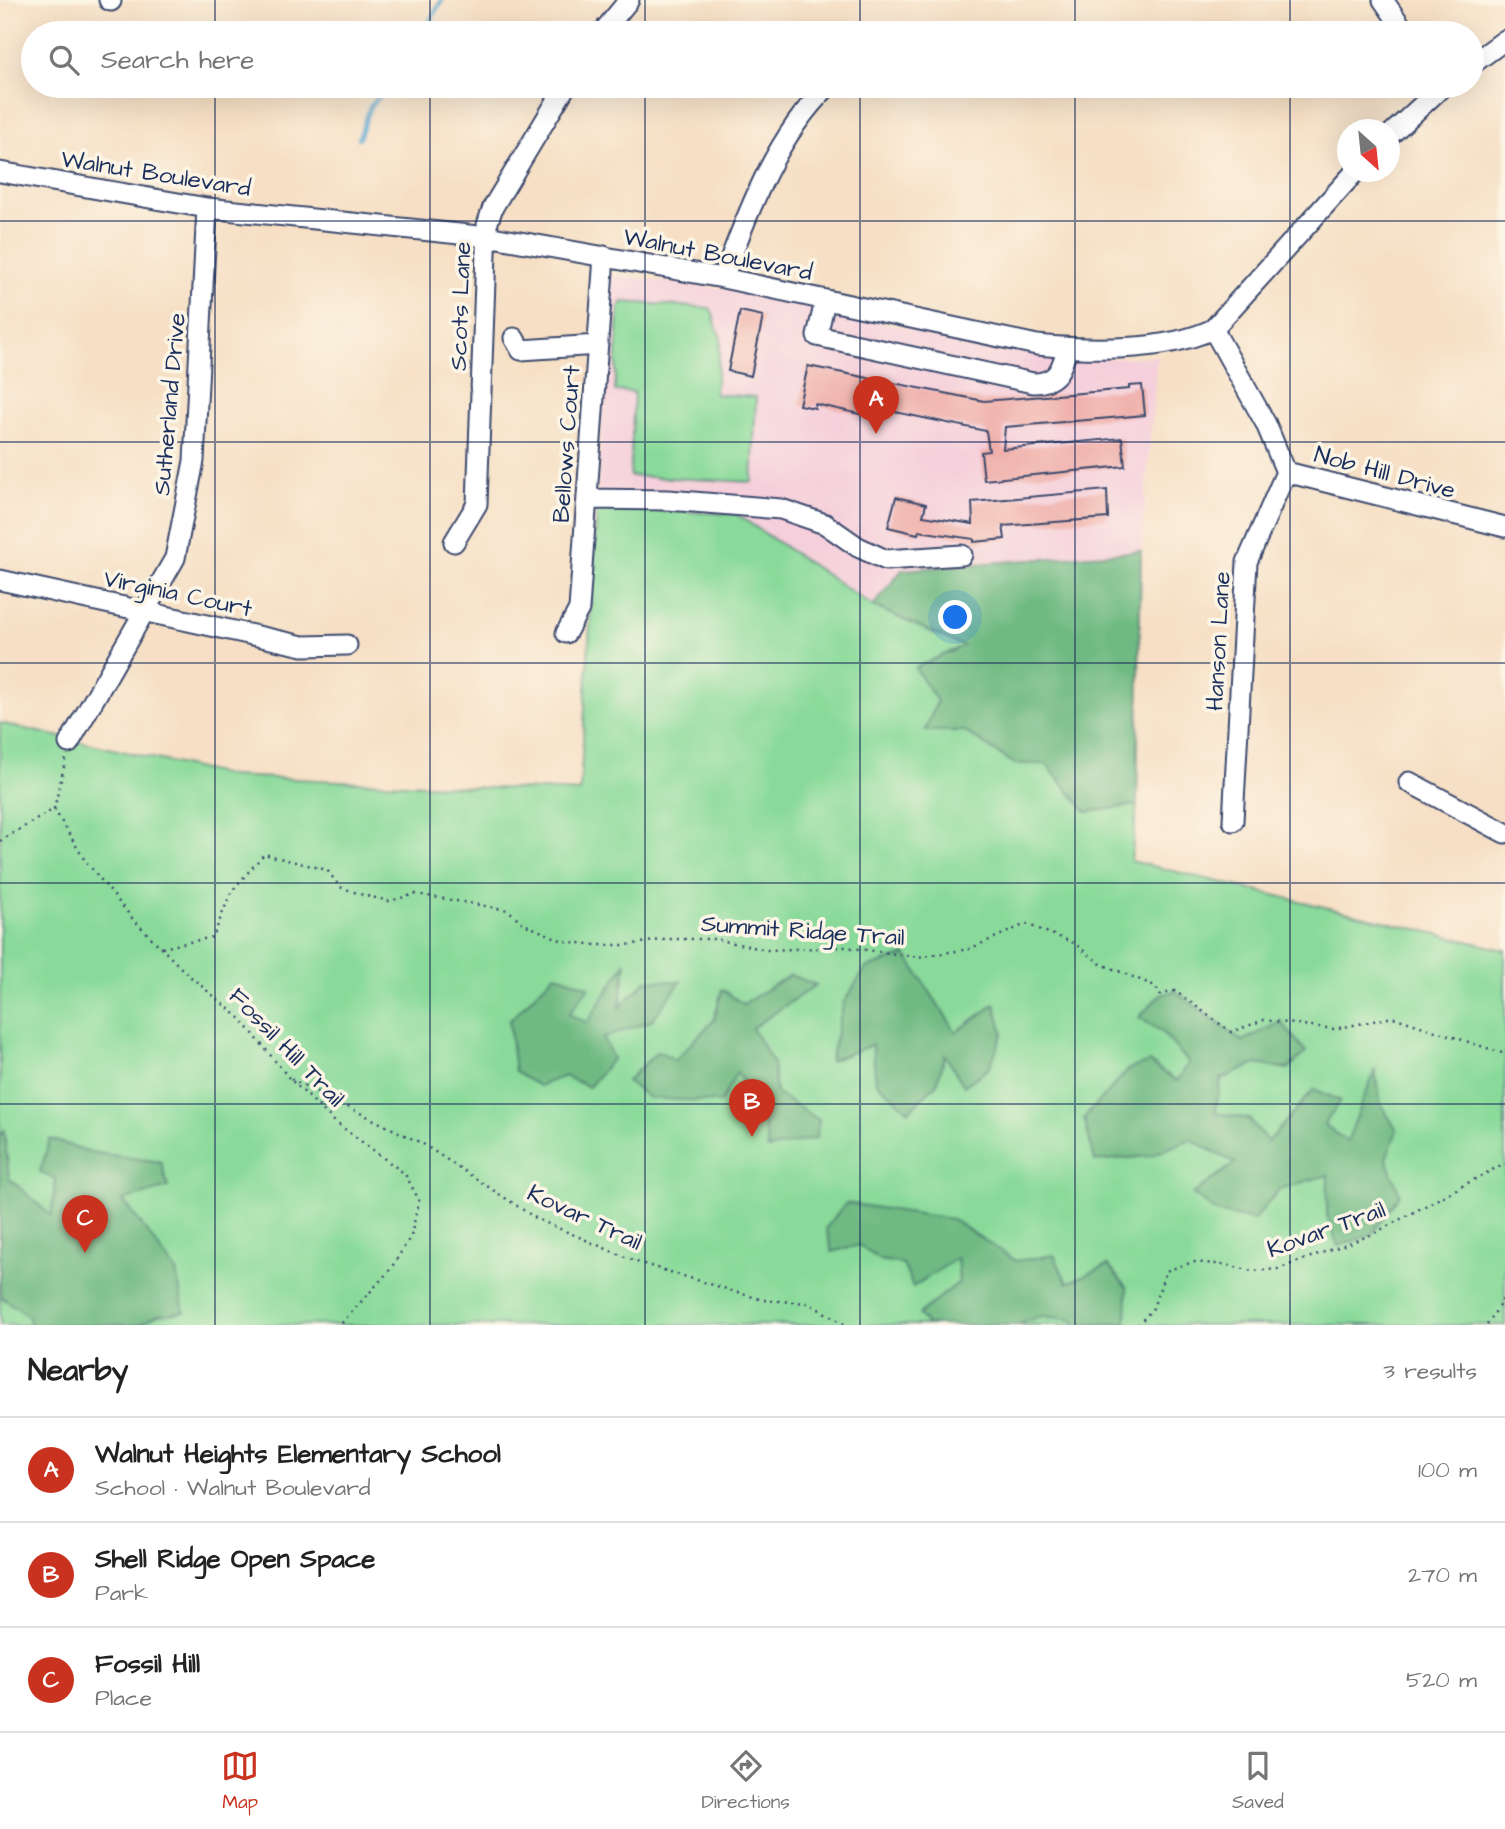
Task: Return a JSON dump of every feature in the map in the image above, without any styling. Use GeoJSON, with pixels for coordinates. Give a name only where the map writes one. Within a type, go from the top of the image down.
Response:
{"type":"FeatureCollection","features":[{"type":"Feature","properties":{"kind":"street"},"geometry":{"type":"LineString","coordinates":[[612,21],[629,0]]}},
{"type":"Feature","properties":{"kind":"street"},"geometry":{"type":"LineString","coordinates":[[1383,0],[1398,21]]}},
{"type":"Feature","properties":{"kind":"street"},"geometry":{"type":"LineString","coordinates":[[1484,55],[1505,40]]}},
{"type":"Feature","properties":{"kind":"street","name":"Scots Lane"},"geometry":{"type":"LineString","coordinates":[[454,542],[477,504],[487,236],[493,207],[559,98]]}},
{"type":"Feature","properties":{"kind":"street"},"geometry":{"type":"LineString","coordinates":[[723,278],[757,190],[816,98]]}},
{"type":"Feature","properties":{"kind":"street"},"geometry":{"type":"LineString","coordinates":[[1400,126],[1430,98]]}},
{"type":"Feature","properties":{"kind":"street","name":"Walnut Boulevard"},"geometry":{"type":"LineString","coordinates":[[0,172],[207,208],[487,236],[723,278],[1037,345],[1067,348],[1173,342],[1194,338],[1213,330]]}},
{"type":"Feature","properties":{"kind":"street"},"geometry":{"type":"LineString","coordinates":[[1213,330],[1346,182]]}},
{"type":"Feature","properties":{"kind":"street","name":"Sutherland Drive"},"geometry":{"type":"LineString","coordinates":[[69,743],[175,558],[194,460],[207,208]]}},
{"type":"Feature","properties":{"kind":"street","name":"Bellows Court"},"geometry":{"type":"LineString","coordinates":[[566,633],[579,610],[604,256]]}},
{"type":"Feature","properties":{"kind":"street"},"geometry":{"type":"LineString","coordinates":[[825,301],[817,336],[1033,383],[1045,383],[1056,376],[1063,367],[1067,348]]}},
{"type":"Feature","properties":{"kind":"street","name":"Nob Hill Drive"},"geometry":{"type":"LineString","coordinates":[[1213,330],[1266,424],[1286,472],[1505,527]]}},
{"type":"Feature","properties":{"kind":"street"},"geometry":{"type":"LineString","coordinates":[[514,338],[521,350],[597,345]]}},
{"type":"Feature","properties":{"kind":"street","name":"Hanson Lane"},"geometry":{"type":"LineString","coordinates":[[1233,821],[1247,562],[1286,472]]}},
{"type":"Feature","properties":{"kind":"street"},"geometry":{"type":"LineString","coordinates":[[587,499],[668,500],[781,509],[825,524],[858,547],[886,560],[962,555]]}},
{"type":"Feature","properties":{"kind":"street","name":"Virginia Court"},"geometry":{"type":"LineString","coordinates":[[0,580],[303,646],[347,645]]}},
{"type":"Feature","properties":{"kind":"street"},"geometry":{"type":"LineString","coordinates":[[1409,782],[1505,833]]}},
{"type":"Feature","properties":{"kind":"path"},"geometry":{"type":"LineString","coordinates":[[0,841],[54,809],[69,743]]}},
{"type":"Feature","properties":{"kind":"path","name":"Fossil Hill Trail"},"geometry":{"type":"LineString","coordinates":[[54,809],[84,859],[132,918],[241,1019],[289,1078],[334,1121],[405,1174],[419,1200],[411,1236],[390,1270],[340,1325]]}},
{"type":"Feature","properties":{"kind":"path","name":"Summit Ridge Trail"},"geometry":{"type":"LineString","coordinates":[[162,948],[213,937],[232,892],[264,854],[327,870],[340,887],[363,895],[389,901],[416,894],[508,910],[524,923],[563,940],[596,945],[627,945],[669,939],[715,939],[766,950],[845,947],[918,957],[969,949],[1026,924],[1074,943],[1101,964],[1156,986],[1160,995],[1175,991],[1231,1032],[1264,1020],[1334,1029],[1393,1017],[1505,1054]]}},
{"type":"Feature","properties":{"kind":"path","name":"Kovar Trail"},"geometry":{"type":"LineString","coordinates":[[289,1078],[423,1144],[537,1219],[637,1262],[763,1300],[808,1303],[846,1325]]}},
{"type":"Feature","properties":{"kind":"path","name":"Kovar Trail"},"geometry":{"type":"LineString","coordinates":[[1138,1325],[1153,1308],[1162,1289],[1166,1271],[1193,1262],[1227,1265],[1252,1272],[1278,1269],[1371,1235],[1505,1163]]}},
{"type":"Feature","properties":{"kind":"path"},"geometry":{"type":"LineString","coordinates":[[1487,1325],[1505,1296]]}},
{"type":"Feature","properties":{"kind":"shaded area"},"geometry":{"type":"Polygon","coordinates":[[[609,275],[725,289],[1037,355],[1076,360],[1157,356],[1141,551],[902,570],[873,606],[736,514],[597,508],[609,275]]]}},
{"type":"Feature","properties":{"kind":"green space"},"geometry":{"type":"Polygon","coordinates":[[[623,302],[710,308],[721,337],[715,394],[756,397],[752,482],[630,476],[634,392],[615,391],[619,308],[623,302]]]}},
{"type":"Feature","properties":{"kind":"green space"},"geometry":{"type":"Polygon","coordinates":[[[597,508],[736,514],[873,606],[964,646],[964,731],[1015,764],[1046,764],[1087,812],[1137,805],[1131,861],[1505,950],[1505,1325],[0,1325],[0,723],[230,776],[580,792],[597,508]]]}},
{"type":"Feature","properties":{"kind":"green space"},"geometry":{"type":"Polygon","coordinates":[[[1141,551],[1137,805],[1087,812],[1046,764],[1015,764],[964,731],[925,731],[937,701],[915,668],[963,646],[873,606],[902,570],[1141,551]]]}},
{"type":"Feature","properties":{"kind":"green space"},"geometry":{"type":"Polygon","coordinates":[[[906,955],[956,1032],[995,1004],[1003,1033],[989,1068],[964,1086],[945,1055],[937,1083],[909,1111],[876,1082],[872,1045],[830,1061],[844,1002],[866,968],[906,955]]]}},
{"type":"Feature","properties":{"kind":"green space"},"geometry":{"type":"Polygon","coordinates":[[[626,962],[620,1007],[647,980],[681,982],[651,1021],[603,1038],[613,1058],[589,1087],[565,1076],[539,1086],[515,1072],[509,1021],[555,974],[589,987],[569,1014],[587,1023],[626,962]]]}},
{"type":"Feature","properties":{"kind":"green space"},"geometry":{"type":"Polygon","coordinates":[[[790,975],[816,985],[752,1028],[773,1063],[776,1093],[819,1120],[816,1138],[768,1149],[762,1117],[737,1072],[721,1102],[649,1098],[627,1081],[658,1051],[675,1060],[714,1020],[722,989],[743,1004],[790,975]]]}},
{"type":"Feature","properties":{"kind":"green space"},"geometry":{"type":"Polygon","coordinates":[[[1175,991],[1242,1041],[1281,1022],[1306,1052],[1288,1069],[1256,1064],[1221,1079],[1215,1113],[1249,1119],[1268,1142],[1314,1089],[1341,1101],[1324,1124],[1347,1142],[1375,1070],[1381,1105],[1397,1130],[1386,1159],[1400,1194],[1371,1235],[1338,1246],[1327,1216],[1328,1175],[1279,1189],[1254,1220],[1217,1212],[1193,1194],[1235,1163],[1190,1139],[1150,1156],[1095,1161],[1084,1118],[1129,1069],[1149,1062],[1177,1081],[1189,1063],[1162,1032],[1139,1017],[1160,995],[1175,991]]]}},
{"type":"Feature","properties":{"kind":"green space"},"geometry":{"type":"Polygon","coordinates":[[[4,1130],[9,1178],[51,1216],[56,1179],[40,1172],[50,1139],[90,1152],[161,1162],[168,1187],[123,1200],[176,1271],[184,1312],[158,1315],[139,1325],[31,1325],[28,1316],[0,1296],[0,1136],[4,1130]]]}},
{"type":"Feature","properties":{"kind":"green space"},"geometry":{"type":"Polygon","coordinates":[[[846,1203],[952,1219],[1016,1261],[1054,1255],[1067,1283],[1108,1265],[1127,1288],[1126,1323],[1074,1325],[1074,1320],[1042,1316],[1016,1325],[927,1325],[919,1314],[959,1282],[957,1258],[913,1287],[903,1264],[880,1260],[859,1245],[832,1252],[826,1228],[846,1203]]]}},
{"type":"Feature","properties":{"kind":"building"},"geometry":{"type":"Polygon","coordinates":[[[740,311],[763,316],[751,376],[728,371],[740,311]]]}},
{"type":"Feature","properties":{"kind":"building"},"geometry":{"type":"Polygon","coordinates":[[[808,366],[984,401],[1129,389],[1129,386],[1142,385],[1145,415],[1005,427],[1003,449],[1122,438],[1125,466],[984,480],[981,452],[989,451],[986,431],[871,407],[869,416],[815,404],[815,408],[799,405],[808,366]]]}},
{"type":"Feature","properties":{"kind":"building"},"geometry":{"type":"Polygon","coordinates":[[[1107,490],[1108,518],[1003,526],[1005,539],[974,542],[974,539],[919,531],[918,534],[888,527],[896,497],[926,504],[923,516],[973,524],[972,502],[1107,490]]]}},
{"type":"Feature","properties":{"kind":"waterway"},"geometry":{"type":"LineString","coordinates":[[430,21],[442,0]]}},
{"type":"Feature","properties":{"kind":"waterway"},"geometry":{"type":"LineString","coordinates":[[359,138],[370,107],[378,98]]}},
{"type":"Feature","properties":{"kind":"place","name":"Walnut Heights Elementary School"},"geometry":{"type":"Point","coordinates":[876,434]}},
{"type":"Feature","properties":{"kind":"place","name":"Shell Ridge Open Space"},"geometry":{"type":"Point","coordinates":[752,1137]}},
{"type":"Feature","properties":{"kind":"place","name":"Fossil Hill"},"geometry":{"type":"Point","coordinates":[85,1253]}}]}
